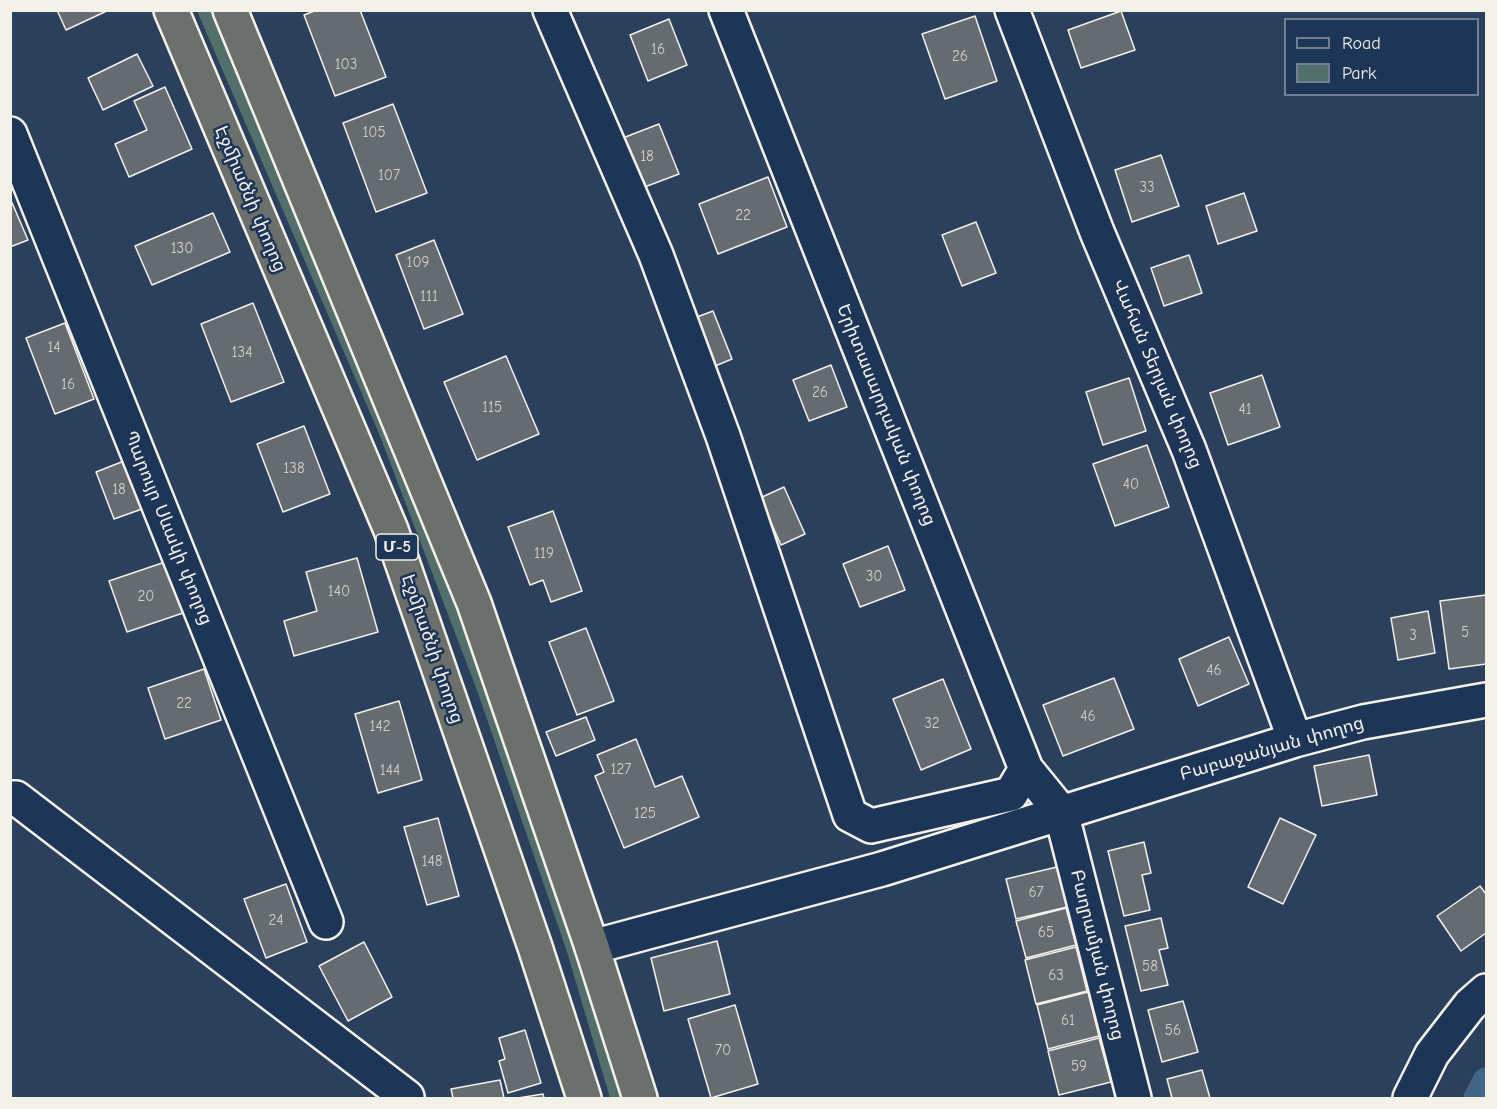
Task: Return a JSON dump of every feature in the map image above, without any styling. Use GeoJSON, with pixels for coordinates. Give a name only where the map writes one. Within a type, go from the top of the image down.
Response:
{"type":"FeatureCollection","features":[{"type":"Feature","properties":{"kind":"highway","name":"Էջմիածնի փողոց"},"geometry":{"type":"LineString","coordinates":[[171,10],[391,530],[536,947],[584,1098]]}},
{"type":"Feature","properties":{"kind":"highway","name":"Մ-5"},"geometry":{"type":"LineString","coordinates":[[230,10],[474,603],[592,947],[640,1098]]}},
{"type":"Feature","properties":{"kind":"street"},"geometry":{"type":"LineString","coordinates":[[550,10],[660,265],[723,436],[850,815],[871,826],[1011,794],[1026,769]]}},
{"type":"Feature","properties":{"kind":"street","name":"Երիտասարդական փողոց"},"geometry":{"type":"LineString","coordinates":[[726,10],[1026,769],[1061,812]]}},
{"type":"Feature","properties":{"kind":"street","name":"Վահան Տերյան փողոց"},"geometry":{"type":"LineString","coordinates":[[1012,10],[1097,232],[1189,450],[1295,740]]}},
{"type":"Feature","properties":{"kind":"street","name":"Պարույր Սևակի փողոց"},"geometry":{"type":"LineString","coordinates":[[10,134],[326,922]]}},
{"type":"Feature","properties":{"kind":"street","name":"Բաբաջանյան փողոց"},"geometry":{"type":"LineString","coordinates":[[592,947],[882,869],[1295,740],[1363,722],[1486,700]]}},
{"type":"Feature","properties":{"kind":"street"},"geometry":{"type":"LineString","coordinates":[[10,798],[16,798],[406,1097]]}},
{"type":"Feature","properties":{"kind":"street","name":"Բաղրամյան փողոց"},"geometry":{"type":"LineString","coordinates":[[1061,812],[1134,1098]]}},
{"type":"Feature","properties":{"kind":"street"},"geometry":{"type":"LineString","coordinates":[[1410,1098],[1432,1054],[1470,1005],[1486,991]]}},
{"type":"Feature","properties":{"kind":"green space"},"geometry":{"type":"Polygon","coordinates":[[[197,11],[212,11],[384,409],[491,687],[626,1098],[610,1098],[567,952],[478,693],[378,431],[197,11]]]}},
{"type":"Feature","properties":{"kind":"building"},"geometry":{"type":"Polygon","coordinates":[[[57,10],[109,10],[66,30],[57,10]]]}},
{"type":"Feature","properties":{"kind":"building"},"geometry":{"type":"Polygon","coordinates":[[[317,10],[360,10],[386,77],[335,96],[304,15],[317,10]]]}},
{"type":"Feature","properties":{"kind":"building"},"geometry":{"type":"Polygon","coordinates":[[[1121,11],[1135,50],[1081,68],[1068,30],[1121,11]]]}},
{"type":"Feature","properties":{"kind":"building"},"geometry":{"type":"Polygon","coordinates":[[[975,16],[997,81],[945,99],[922,34],[975,16]]]}},
{"type":"Feature","properties":{"kind":"building"},"geometry":{"type":"Polygon","coordinates":[[[669,19],[687,65],[648,81],[630,35],[669,19]]]}},
{"type":"Feature","properties":{"kind":"building"},"geometry":{"type":"Polygon","coordinates":[[[137,54],[153,86],[103,110],[88,78],[137,54]]]}},
{"type":"Feature","properties":{"kind":"building"},"geometry":{"type":"Polygon","coordinates":[[[165,87],[192,149],[129,177],[115,144],[147,130],[134,101],[165,87]]]}},
{"type":"Feature","properties":{"kind":"building"},"geometry":{"type":"Polygon","coordinates":[[[393,104],[427,193],[376,212],[343,123],[393,104]]]}},
{"type":"Feature","properties":{"kind":"building"},"geometry":{"type":"Polygon","coordinates":[[[659,124],[679,174],[634,191],[615,141],[659,124]]]}},
{"type":"Feature","properties":{"kind":"building"},"geometry":{"type":"Polygon","coordinates":[[[1161,155],[1179,206],[1132,222],[1115,170],[1161,155]]]}},
{"type":"Feature","properties":{"kind":"building"},"geometry":{"type":"Polygon","coordinates":[[[768,177],[787,227],[718,254],[699,204],[768,177]]]}},
{"type":"Feature","properties":{"kind":"building"},"geometry":{"type":"Polygon","coordinates":[[[1244,193],[1257,231],[1218,244],[1206,206],[1244,193]]]}},
{"type":"Feature","properties":{"kind":"building"},"geometry":{"type":"Polygon","coordinates":[[[10,198],[28,240],[10,247],[10,198]]]}},
{"type":"Feature","properties":{"kind":"building"},"geometry":{"type":"Polygon","coordinates":[[[213,213],[230,252],[152,285],[135,246],[213,213]]]}},
{"type":"Feature","properties":{"kind":"building"},"geometry":{"type":"Polygon","coordinates":[[[976,222],[996,273],[962,286],[942,235],[976,222]]]}},
{"type":"Feature","properties":{"kind":"building"},"geometry":{"type":"Polygon","coordinates":[[[434,240],[463,314],[424,329],[396,255],[434,240]]]}},
{"type":"Feature","properties":{"kind":"building"},"geometry":{"type":"Polygon","coordinates":[[[1189,255],[1202,293],[1164,306],[1151,268],[1189,255]]]}},
{"type":"Feature","properties":{"kind":"building"},"geometry":{"type":"Polygon","coordinates":[[[253,303],[284,382],[231,402],[201,324],[253,303]]]}},
{"type":"Feature","properties":{"kind":"building"},"geometry":{"type":"Polygon","coordinates":[[[713,311],[732,359],[708,369],[689,320],[713,311]]]}},
{"type":"Feature","properties":{"kind":"building"},"geometry":{"type":"Polygon","coordinates":[[[65,323],[94,399],[55,414],[26,338],[65,323]]]}},
{"type":"Feature","properties":{"kind":"building"},"geometry":{"type":"Polygon","coordinates":[[[506,356],[539,434],[477,460],[444,382],[506,356]]]}},
{"type":"Feature","properties":{"kind":"building"},"geometry":{"type":"Polygon","coordinates":[[[831,365],[847,407],[809,421],[793,380],[831,365]]]}},
{"type":"Feature","properties":{"kind":"building"},"geometry":{"type":"Polygon","coordinates":[[[1262,375],[1280,427],[1228,445],[1210,393],[1262,375]]]}},
{"type":"Feature","properties":{"kind":"building"},"geometry":{"type":"Polygon","coordinates":[[[1129,378],[1146,431],[1103,445],[1086,392],[1129,378]]]}},
{"type":"Feature","properties":{"kind":"building"},"geometry":{"type":"Polygon","coordinates":[[[304,426],[330,494],[283,512],[257,444],[304,426]]]}},
{"type":"Feature","properties":{"kind":"building"},"geometry":{"type":"Polygon","coordinates":[[[1147,445],[1169,507],[1115,526],[1093,464],[1147,445]]]}},
{"type":"Feature","properties":{"kind":"building"},"geometry":{"type":"Polygon","coordinates":[[[124,461],[142,509],[114,519],[96,472],[124,461]]]}},
{"type":"Feature","properties":{"kind":"building"},"geometry":{"type":"Polygon","coordinates":[[[784,487],[805,534],[781,545],[760,498],[784,487]]]}},
{"type":"Feature","properties":{"kind":"building"},"geometry":{"type":"Polygon","coordinates":[[[553,511],[582,591],[551,602],[543,580],[530,585],[508,527],[553,511]]]}},
{"type":"Feature","properties":{"kind":"building"},"geometry":{"type":"Polygon","coordinates":[[[888,546],[905,590],[860,607],[843,564],[888,546]]]}},
{"type":"Feature","properties":{"kind":"building"},"geometry":{"type":"Polygon","coordinates":[[[357,558],[378,632],[294,656],[284,621],[317,611],[306,572],[357,558]]]}},
{"type":"Feature","properties":{"kind":"building"},"geometry":{"type":"Polygon","coordinates":[[[165,562],[183,613],[127,632],[109,581],[165,562]]]}},
{"type":"Feature","properties":{"kind":"building"},"geometry":{"type":"Polygon","coordinates":[[[1486,595],[1486,664],[1449,669],[1440,601],[1486,595]]]}},
{"type":"Feature","properties":{"kind":"building"},"geometry":{"type":"Polygon","coordinates":[[[1428,611],[1435,653],[1398,660],[1391,618],[1428,611]]]}},
{"type":"Feature","properties":{"kind":"building"},"geometry":{"type":"Polygon","coordinates":[[[586,628],[614,701],[577,715],[549,642],[586,628]]]}},
{"type":"Feature","properties":{"kind":"building"},"geometry":{"type":"Polygon","coordinates":[[[1229,637],[1249,684],[1198,706],[1179,659],[1229,637]]]}},
{"type":"Feature","properties":{"kind":"building"},"geometry":{"type":"Polygon","coordinates":[[[204,669],[221,720],[165,739],[148,688],[204,669]]]}},
{"type":"Feature","properties":{"kind":"building"},"geometry":{"type":"Polygon","coordinates":[[[1114,678],[1134,729],[1063,756],[1043,705],[1114,678]]]}},
{"type":"Feature","properties":{"kind":"building"},"geometry":{"type":"Polygon","coordinates":[[[943,679],[971,749],[921,770],[893,699],[943,679]]]}},
{"type":"Feature","properties":{"kind":"building"},"geometry":{"type":"Polygon","coordinates":[[[399,701],[422,780],[378,793],[355,714],[399,701]]]}},
{"type":"Feature","properties":{"kind":"building"},"geometry":{"type":"Polygon","coordinates":[[[586,717],[595,740],[556,756],[546,732],[586,717]]]}},
{"type":"Feature","properties":{"kind":"building"},"geometry":{"type":"Polygon","coordinates":[[[636,739],[655,787],[682,776],[699,817],[624,848],[595,776],[604,772],[597,755],[636,739]]]}},
{"type":"Feature","properties":{"kind":"building"},"geometry":{"type":"Polygon","coordinates":[[[1369,755],[1377,795],[1322,806],[1314,766],[1369,755]]]}},
{"type":"Feature","properties":{"kind":"building"},"geometry":{"type":"Polygon","coordinates":[[[438,818],[459,896],[427,905],[404,827],[438,818]]]}},
{"type":"Feature","properties":{"kind":"building"},"geometry":{"type":"Polygon","coordinates":[[[1280,818],[1316,835],[1283,904],[1248,887],[1280,818]]]}},
{"type":"Feature","properties":{"kind":"building"},"geometry":{"type":"Polygon","coordinates":[[[1144,842],[1151,873],[1142,875],[1150,910],[1124,916],[1108,851],[1144,842]]]}},
{"type":"Feature","properties":{"kind":"building"},"geometry":{"type":"Polygon","coordinates":[[[1057,867],[1067,907],[1016,919],[1006,879],[1057,867]]]}},
{"type":"Feature","properties":{"kind":"building"},"geometry":{"type":"Polygon","coordinates":[[[286,884],[307,942],[266,958],[244,899],[286,884]]]}},
{"type":"Feature","properties":{"kind":"building"},"geometry":{"type":"Polygon","coordinates":[[[1480,886],[1486,894],[1486,933],[1461,951],[1437,916],[1480,886]]]}},
{"type":"Feature","properties":{"kind":"building"},"geometry":{"type":"Polygon","coordinates":[[[1066,908],[1076,945],[1026,958],[1016,921],[1066,908]]]}},
{"type":"Feature","properties":{"kind":"building"},"geometry":{"type":"Polygon","coordinates":[[[1161,918],[1168,948],[1159,950],[1168,985],[1141,991],[1125,926],[1161,918]]]}},
{"type":"Feature","properties":{"kind":"building"},"geometry":{"type":"Polygon","coordinates":[[[717,941],[730,994],[664,1011],[651,958],[717,941]]]}},
{"type":"Feature","properties":{"kind":"building"},"geometry":{"type":"Polygon","coordinates":[[[364,942],[392,997],[348,1021],[319,966],[364,942]]]}},
{"type":"Feature","properties":{"kind":"building"},"geometry":{"type":"Polygon","coordinates":[[[1076,947],[1087,991],[1036,1004],[1025,960],[1076,947]]]}},
{"type":"Feature","properties":{"kind":"building"},"geometry":{"type":"Polygon","coordinates":[[[1088,992],[1099,1036],[1048,1049],[1037,1005],[1088,992]]]}},
{"type":"Feature","properties":{"kind":"building"},"geometry":{"type":"Polygon","coordinates":[[[1183,1001],[1198,1052],[1162,1062],[1148,1010],[1183,1001]]]}},
{"type":"Feature","properties":{"kind":"building"},"geometry":{"type":"Polygon","coordinates":[[[735,1005],[758,1084],[711,1098],[688,1019],[735,1005]]]}},
{"type":"Feature","properties":{"kind":"building"},"geometry":{"type":"Polygon","coordinates":[[[525,1030],[541,1083],[508,1093],[499,1061],[505,1059],[499,1038],[525,1030]]]}},
{"type":"Feature","properties":{"kind":"building"},"geometry":{"type":"Polygon","coordinates":[[[1099,1038],[1111,1082],[1059,1095],[1048,1051],[1099,1038]]]}},
{"type":"Feature","properties":{"kind":"building"},"geometry":{"type":"Polygon","coordinates":[[[1202,1070],[1210,1098],[1172,1098],[1167,1079],[1202,1070]]]}},
{"type":"Feature","properties":{"kind":"building"},"geometry":{"type":"Polygon","coordinates":[[[500,1080],[504,1098],[453,1098],[451,1089],[500,1080]]]}},
{"type":"Feature","properties":{"kind":"building"},"geometry":{"type":"Polygon","coordinates":[[[543,1094],[544,1098],[518,1098],[543,1094]]]}},
{"type":"Feature","properties":{"kind":"waterway"},"geometry":{"type":"LineString","coordinates":[[1477,1098],[1486,1081]]}}]}
